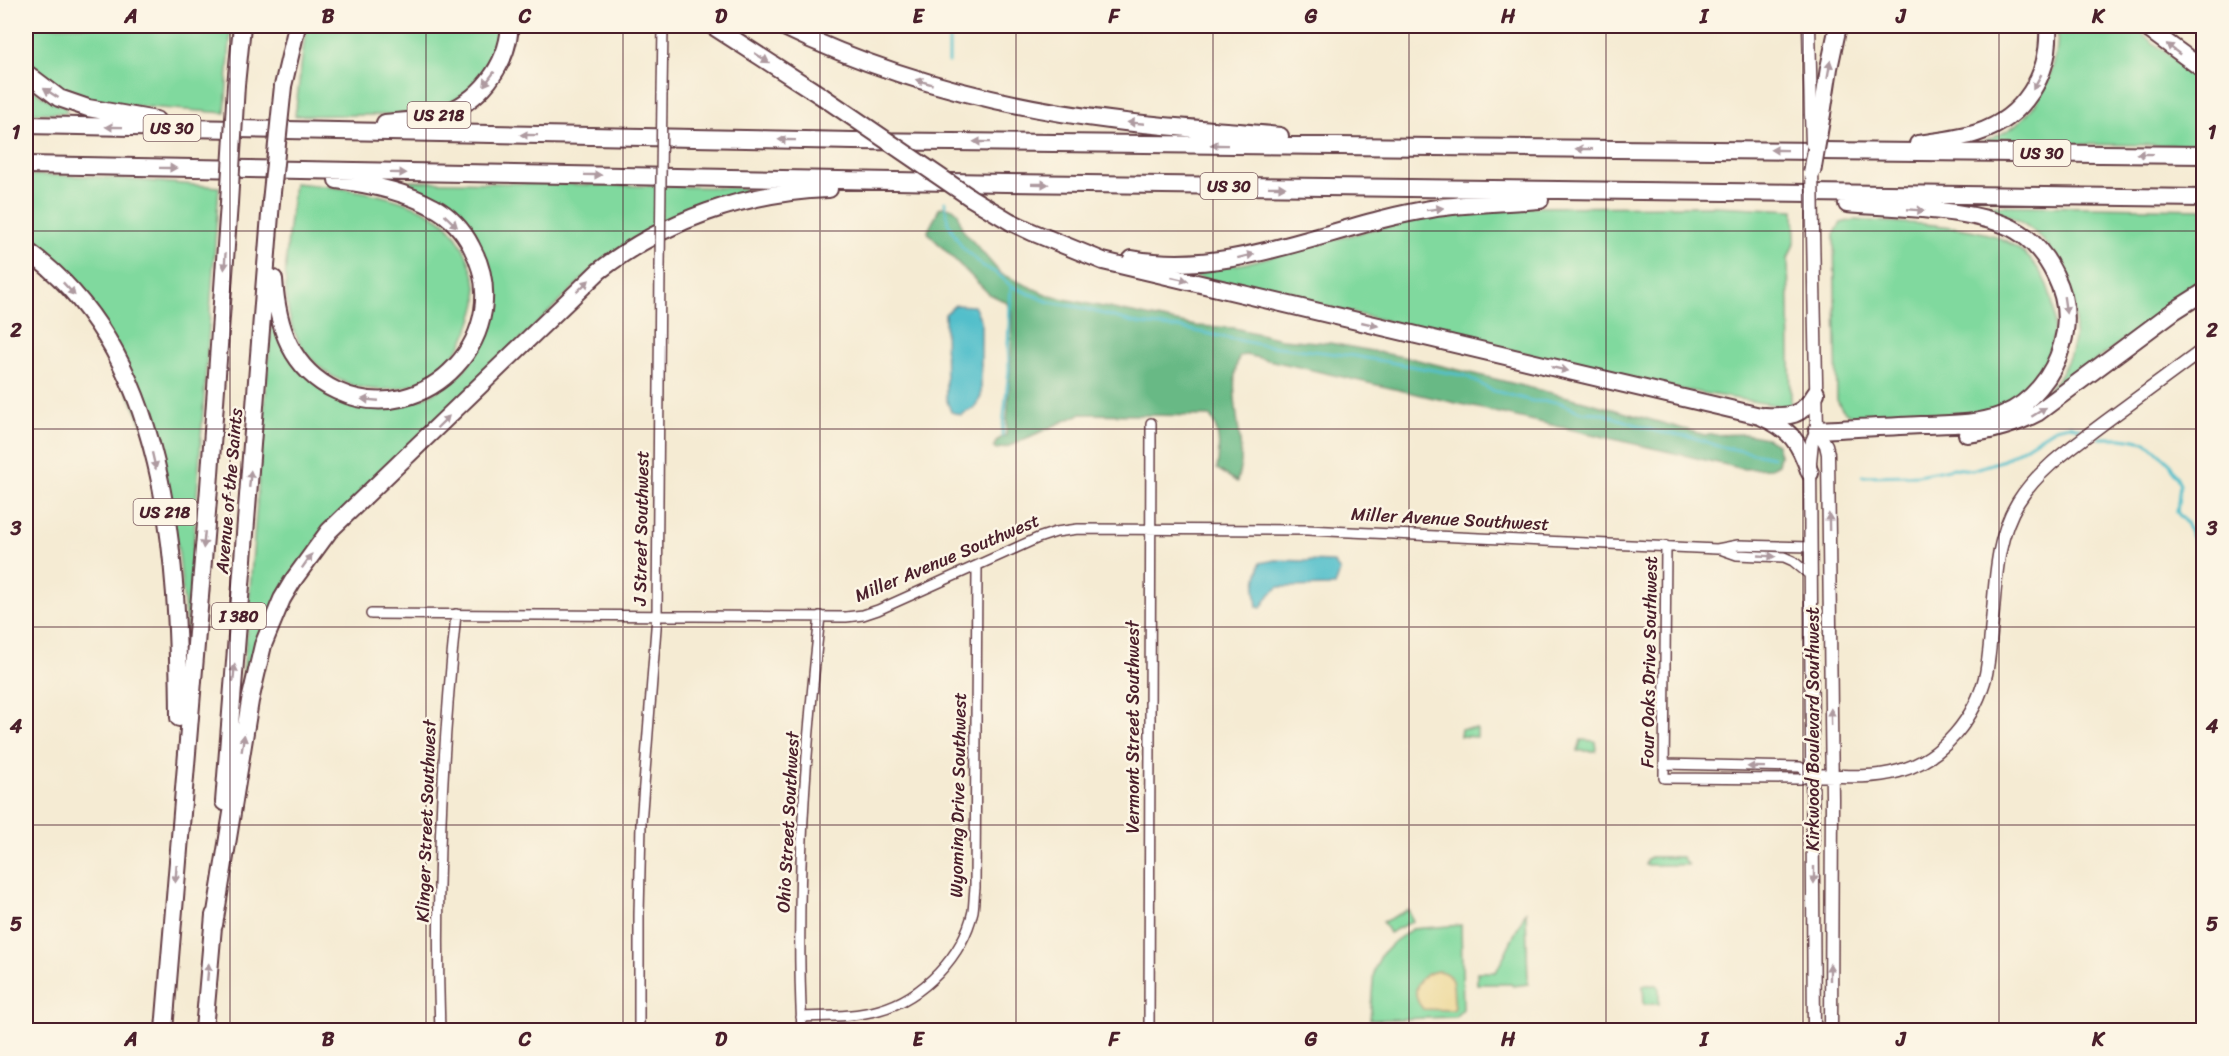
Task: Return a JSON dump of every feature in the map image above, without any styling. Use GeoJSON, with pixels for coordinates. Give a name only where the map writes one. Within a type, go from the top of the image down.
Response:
{"type":"FeatureCollection","features":[{"type":"Feature","properties":{"kind":"highway"},"geometry":{"type":"LineString","coordinates":[[236,85],[237,26]]}},
{"type":"Feature","properties":{"kind":"highway","name":"Avenue of the Saints"},"geometry":{"type":"LineString","coordinates":[[164,1030],[209,488],[242,26]]}},
{"type":"Feature","properties":{"kind":"highway","name":"Avenue of the Saints"},"geometry":{"type":"LineString","coordinates":[[204,1030],[287,26]]}},
{"type":"Feature","properties":{"kind":"highway"},"geometry":{"type":"LineString","coordinates":[[283,86],[297,26]]}},
{"type":"Feature","properties":{"kind":"highway","name":"US 218"},"geometry":{"type":"LineString","coordinates":[[319,131],[420,120],[440,115],[459,106],[471,99],[492,77],[506,49],[510,26]]}},
{"type":"Feature","properties":{"kind":"highway"},"geometry":{"type":"LineString","coordinates":[[713,26],[971,198],[1011,222],[1103,261],[1760,416],[1779,425],[1796,441],[1810,473]]}},
{"type":"Feature","properties":{"kind":"highway"},"geometry":{"type":"LineString","coordinates":[[782,26],[864,62],[917,80],[977,96],[1050,111],[1118,122],[1383,147]]}},
{"type":"Feature","properties":{"kind":"highway"},"geometry":{"type":"LineString","coordinates":[[1812,173],[1817,114],[1838,26]]}},
{"type":"Feature","properties":{"kind":"highway"},"geometry":{"type":"LineString","coordinates":[[1880,151],[1977,133],[2002,123],[2024,104],[2040,79],[2046,62],[2048,26]]}},
{"type":"Feature","properties":{"kind":"highway"},"geometry":{"type":"LineString","coordinates":[[2144,26],[2204,70]]}},
{"type":"Feature","properties":{"kind":"highway"},"geometry":{"type":"LineString","coordinates":[[26,73],[59,98],[88,108],[210,129]]}},
{"type":"Feature","properties":{"kind":"highway","name":"US 30"},"geometry":{"type":"LineString","coordinates":[[26,125],[853,141],[2204,155]]}},
{"type":"Feature","properties":{"kind":"highway","name":"US 30"},"geometry":{"type":"LineString","coordinates":[[26,165],[1006,183],[2204,198]]}},
{"type":"Feature","properties":{"kind":"highway"},"geometry":{"type":"LineString","coordinates":[[255,170],[342,180],[383,188],[411,196],[435,208],[452,221],[465,236],[477,256],[483,275],[482,320],[475,339],[464,357],[450,373],[435,385],[416,394],[395,400],[373,401],[351,397],[327,386],[294,356],[285,337],[277,310],[270,228]]}},
{"type":"Feature","properties":{"kind":"highway"},"geometry":{"type":"LineString","coordinates":[[214,925],[255,673],[272,620],[282,599],[329,531],[598,271],[653,234],[680,221],[748,199],[816,189],[1006,183]]}},
{"type":"Feature","properties":{"kind":"highway"},"geometry":{"type":"LineString","coordinates":[[1084,252],[1176,263],[1230,260],[1336,231],[1431,209],[1644,192]]}},
{"type":"Feature","properties":{"kind":"highway"},"geometry":{"type":"LineString","coordinates":[[1712,192],[1959,214],[1991,220],[2018,231],[2037,247],[2051,265],[2059,282],[2066,315],[2065,334],[2060,352],[2041,387],[2024,403],[2004,415],[1977,423],[1817,430]]}},
{"type":"Feature","properties":{"kind":"highway","name":"US 218"},"geometry":{"type":"LineString","coordinates":[[26,250],[58,278],[99,327],[120,362],[138,402],[148,437],[164,504],[176,607],[180,816]]}},
{"type":"Feature","properties":{"kind":"highway"},"geometry":{"type":"LineString","coordinates":[[1817,430],[1957,435],[1990,431],[2018,423],[2061,396],[2174,311],[2204,292]]}},
{"type":"Feature","properties":{"kind":"highway"},"geometry":{"type":"LineString","coordinates":[[1760,416],[1797,413],[1809,406],[1816,393]]}},
{"type":"Feature","properties":{"kind":"main road"},"geometry":{"type":"LineString","coordinates":[[1809,26],[1817,114]]}},
{"type":"Feature","properties":{"kind":"main road","name":"Kirkwood Boulevard Southwest"},"geometry":{"type":"LineString","coordinates":[[1812,173],[1817,430],[1810,452],[1814,1030]]}},
{"type":"Feature","properties":{"kind":"main road"},"geometry":{"type":"LineString","coordinates":[[1813,775],[1868,776],[1899,771],[1921,762],[1949,741],[1974,707],[1986,675],[1999,551],[2010,518],[2020,499],[2054,461],[2204,349]]}},
{"type":"Feature","properties":{"kind":"main road","name":"Kirkwood Boulevard Southwest"},"geometry":{"type":"LineString","coordinates":[[1817,430],[1826,445],[1828,454],[1832,775],[1831,1030]]}},
{"type":"Feature","properties":{"kind":"main road"},"geometry":{"type":"LineString","coordinates":[[1810,548],[1822,558],[1830,591]]}},
{"type":"Feature","properties":{"kind":"street","name":"J Street Southwest"},"geometry":{"type":"LineString","coordinates":[[639,1030],[641,824],[657,615],[663,26]]}},
{"type":"Feature","properties":{"kind":"street","name":"Vermont Street Southwest"},"geometry":{"type":"LineString","coordinates":[[1149,1030],[1151,423]]}},
{"type":"Feature","properties":{"kind":"street","name":"Miller Avenue Southwest"},"geometry":{"type":"LineString","coordinates":[[371,614],[846,617],[863,615],[1056,532],[1078,529],[1317,531],[1717,549],[1737,555],[1784,557],[1793,561],[1810,576]]}},
{"type":"Feature","properties":{"kind":"street","name":"Miller Avenue Southwest"},"geometry":{"type":"LineString","coordinates":[[1717,549],[1738,545],[1810,548]]}},
{"type":"Feature","properties":{"kind":"street","name":"Four Oaks Drive Southwest"},"geometry":{"type":"LineString","coordinates":[[1666,546],[1664,778],[1800,779],[1813,775]]}},
{"type":"Feature","properties":{"kind":"street","name":"Wyoming Drive Southwest"},"geometry":{"type":"LineString","coordinates":[[801,1017],[855,1015],[881,1010],[907,998],[929,982],[950,960],[972,913],[975,888],[977,567]]}},
{"type":"Feature","properties":{"kind":"street","name":"Klinger Street Southwest"},"geometry":{"type":"LineString","coordinates":[[440,1030],[437,961],[444,741],[456,614]]}},
{"type":"Feature","properties":{"kind":"street","name":"Ohio Street Southwest"},"geometry":{"type":"LineString","coordinates":[[802,1030],[800,920],[804,796],[820,616]]}},
{"type":"Feature","properties":{"kind":"street"},"geometry":{"type":"LineString","coordinates":[[1664,764],[1800,767],[1813,775]]}},
{"type":"Feature","properties":{"kind":"green space"},"geometry":{"type":"Polygon","coordinates":[[[26,26],[231,26],[225,113],[113,104],[81,98],[66,92],[38,74],[26,61],[26,26]]]}},
{"type":"Feature","properties":{"kind":"green space"},"geometry":{"type":"Polygon","coordinates":[[[306,26],[505,26],[495,57],[482,78],[455,100],[424,111],[407,113],[295,116],[306,26]]]}},
{"type":"Feature","properties":{"kind":"green space"},"geometry":{"type":"Polygon","coordinates":[[[2056,26],[2131,26],[2203,81],[2203,145],[1978,144],[2015,126],[2027,114],[2043,91],[2056,51],[2056,26]]]}},
{"type":"Feature","properties":{"kind":"green space"},"geometry":{"type":"Polygon","coordinates":[[[26,83],[42,96],[66,108],[67,113],[26,113],[26,83]]]}},
{"type":"Feature","properties":{"kind":"green space"},"geometry":{"type":"Polygon","coordinates":[[[26,175],[86,176],[219,187],[187,634],[179,555],[165,473],[79,288],[45,255],[26,241],[26,175]]]}},
{"type":"Feature","properties":{"kind":"green space"},"geometry":{"type":"Polygon","coordinates":[[[402,181],[744,188],[744,193],[688,210],[637,237],[604,258],[317,538],[244,702],[241,701],[271,327],[275,327],[299,370],[397,405],[422,399],[460,375],[476,354],[488,325],[491,281],[484,256],[475,239],[401,186],[402,181]]]}},
{"type":"Feature","properties":{"kind":"green space"},"geometry":{"type":"Polygon","coordinates":[[[294,183],[388,197],[438,218],[455,234],[472,271],[477,289],[477,302],[463,342],[451,359],[437,372],[403,388],[384,390],[364,388],[335,378],[311,358],[299,342],[291,323],[286,290],[286,254],[294,183]]]}},
{"type":"Feature","properties":{"kind":"green space"},"geometry":{"type":"Polygon","coordinates":[[[1972,205],[2203,209],[2203,283],[2039,401],[2064,368],[2074,337],[2075,317],[2066,278],[2047,244],[2033,230],[2012,217],[1972,208],[1972,205]]]}},
{"type":"Feature","properties":{"kind":"green space"},"geometry":{"type":"Polygon","coordinates":[[[1715,206],[1794,210],[1795,241],[1788,259],[1791,403],[1787,407],[1678,389],[1198,277],[1183,271],[1243,264],[1408,220],[1465,211],[1511,207],[1715,206]]]}},
{"type":"Feature","properties":{"kind":"green space"},"geometry":{"type":"Polygon","coordinates":[[[940,207],[953,208],[958,213],[962,229],[1001,274],[1050,296],[1196,326],[1234,328],[1281,339],[1330,343],[1414,359],[1580,400],[1705,435],[1745,434],[1767,438],[1777,444],[1780,455],[1778,464],[1771,468],[1744,469],[1246,355],[1240,356],[1235,380],[1241,451],[1237,482],[1217,469],[1218,441],[1216,428],[1210,416],[1080,414],[1007,447],[997,449],[994,448],[996,441],[1006,435],[1012,311],[1006,302],[989,294],[929,234],[928,231],[940,207]]]}},
{"type":"Feature","properties":{"kind":"green space"},"geometry":{"type":"Polygon","coordinates":[[[1853,220],[1954,227],[1974,231],[2006,241],[2028,256],[2043,276],[2052,299],[2054,323],[2051,347],[2041,369],[2026,389],[2005,404],[1975,412],[1936,416],[1864,417],[1851,415],[1844,411],[1837,400],[1834,234],[1841,223],[1853,220]]]}},
{"type":"Feature","properties":{"kind":"green space"},"geometry":{"type":"Polygon","coordinates":[[[1461,729],[1477,729],[1477,737],[1460,736],[1461,729]]]}},
{"type":"Feature","properties":{"kind":"green space"},"geometry":{"type":"Polygon","coordinates":[[[1581,740],[1595,741],[1596,751],[1578,751],[1581,740]]]}},
{"type":"Feature","properties":{"kind":"green space"},"geometry":{"type":"Polygon","coordinates":[[[1682,857],[1688,865],[1645,865],[1647,859],[1682,857]]]}},
{"type":"Feature","properties":{"kind":"green space"},"geometry":{"type":"Polygon","coordinates":[[[1408,910],[1413,921],[1389,933],[1383,922],[1408,910]]]}},
{"type":"Feature","properties":{"kind":"green space"},"geometry":{"type":"Polygon","coordinates":[[[1526,911],[1528,984],[1513,986],[1511,984],[1477,984],[1477,972],[1496,972],[1526,911]]]}},
{"type":"Feature","properties":{"kind":"green space"},"geometry":{"type":"Polygon","coordinates":[[[1461,925],[1463,1009],[1455,1017],[1370,1020],[1374,970],[1382,954],[1412,929],[1461,925]]]}},
{"type":"Feature","properties":{"kind":"green space"},"geometry":{"type":"Polygon","coordinates":[[[1643,985],[1659,987],[1659,1004],[1644,1004],[1643,985]]]}},
{"type":"Feature","properties":{"kind":"sand"},"geometry":{"type":"Polygon","coordinates":[[[1438,971],[1445,973],[1452,980],[1455,1007],[1453,1010],[1423,1009],[1416,997],[1420,980],[1438,971]]]}},
{"type":"Feature","properties":{"kind":"water"},"geometry":{"type":"Polygon","coordinates":[[[955,305],[974,306],[981,320],[981,397],[974,408],[961,415],[951,412],[946,398],[945,314],[955,305]]]}},
{"type":"Feature","properties":{"kind":"water"},"geometry":{"type":"Polygon","coordinates":[[[1276,560],[1333,562],[1340,571],[1335,586],[1279,587],[1270,594],[1261,608],[1257,607],[1255,589],[1260,563],[1276,560]]]}},
{"type":"Feature","properties":{"kind":"waterway"},"geometry":{"type":"LineString","coordinates":[[949,26],[949,62]]}},
{"type":"Feature","properties":{"kind":"waterway"},"geometry":{"type":"LineString","coordinates":[[945,202],[948,223],[962,247],[1011,286],[1049,302],[1078,307],[1140,324],[1181,328],[1262,345],[1355,356],[1466,376],[1491,390],[1532,401],[1558,402],[1581,412],[1601,413],[1658,432],[1692,437],[1718,446],[1773,457]]}},
{"type":"Feature","properties":{"kind":"waterway"},"geometry":{"type":"LineString","coordinates":[[1002,436],[1009,369],[1011,286]]}},
{"type":"Feature","properties":{"kind":"waterway"},"geometry":{"type":"LineString","coordinates":[[1863,476],[1918,475],[1954,468],[1972,470],[2004,460],[2055,428],[2070,425],[2079,428]]}},
{"type":"Feature","properties":{"kind":"waterway"},"geometry":{"type":"LineString","coordinates":[[2100,438],[2122,438],[2146,442],[2170,463],[2180,484],[2177,512],[2186,523],[2204,564]]}}]}
